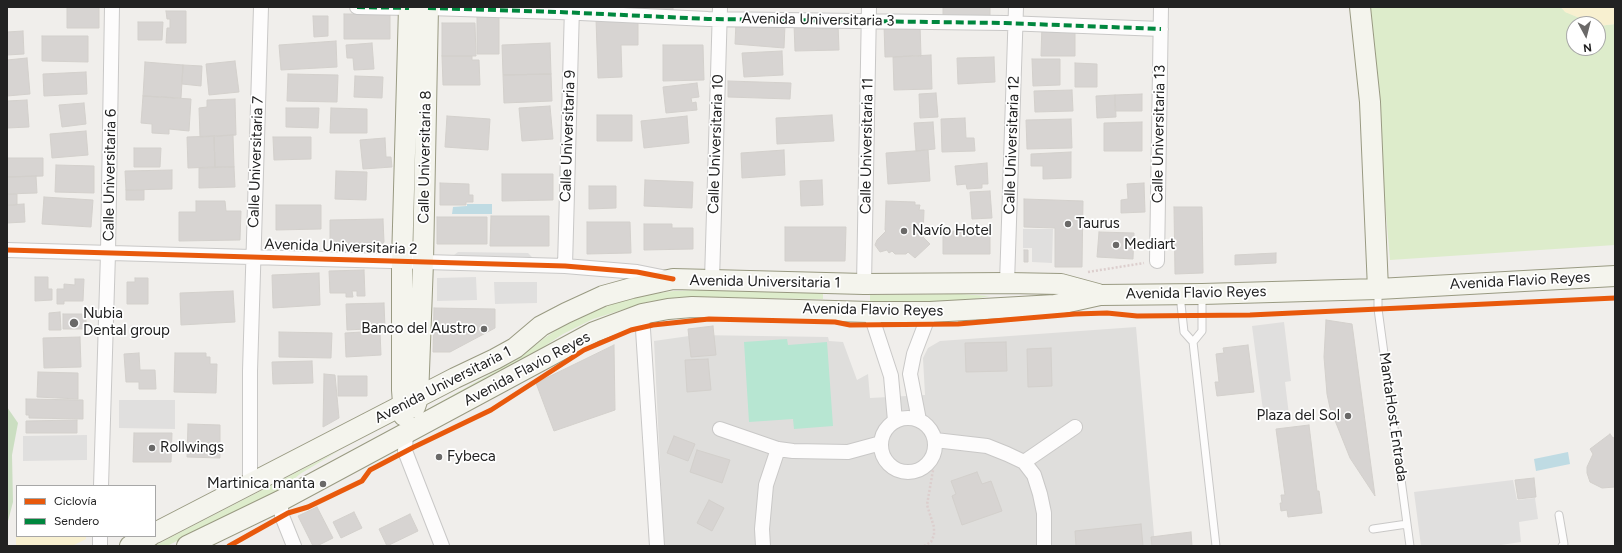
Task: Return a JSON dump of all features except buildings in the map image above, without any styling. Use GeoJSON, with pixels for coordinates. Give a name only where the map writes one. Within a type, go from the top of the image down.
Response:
{"type":"FeatureCollection","features":[{"type":"Feature","properties":{"kind":"main road"},"geometry":{"type":"LineString","coordinates":[[1360,7],[1370,102],[1378,288]]}},
{"type":"Feature","properties":{"kind":"main road","name":"Calle Universitaria 8"},"geometry":{"type":"LineString","coordinates":[[410,402],[402,262],[405,129],[418,8]]}},
{"type":"Feature","properties":{"kind":"main road","name":"Calle Universitaria 8"},"geometry":{"type":"LineString","coordinates":[[406,432],[423,262],[425,130],[418,8]]}},
{"type":"Feature","properties":{"kind":"main road"},"geometry":{"type":"LineString","coordinates":[[405,129],[425,130]]}},
{"type":"Feature","properties":{"kind":"main road","name":"Avenida Flavio Reyes"},"geometry":{"type":"LineString","coordinates":[[187,546],[280,501],[594,332],[642,314],[668,309],[692,307],[870,312],[930,312],[1055,305],[1100,295],[1202,294],[1378,288],[1615,276]]}},
{"type":"Feature","properties":{"kind":"main road","name":"Avenida Universitaria 1"},"geometry":{"type":"LineString","coordinates":[[156,532],[515,348],[541,326],[566,313],[602,296],[632,288],[673,279],[864,284],[1007,283],[1061,284],[1100,295]]}},
{"type":"Feature","properties":{"kind":"main road"},"geometry":{"type":"LineString","coordinates":[[130,546],[148,537]]}},
{"type":"Feature","properties":{"kind":"street","name":"Calle Universitaria 6"},"geometry":{"type":"LineString","coordinates":[[101,485],[108,252],[112,7]]}},
{"type":"Feature","properties":{"kind":"street","name":"Calle Universitaria 7"},"geometry":{"type":"LineString","coordinates":[[250,485],[250,371],[261,7]]}},
{"type":"Feature","properties":{"kind":"street","name":"Avenida Universitaria 3"},"geometry":{"type":"LineString","coordinates":[[357,7],[869,14],[1016,24],[1161,29]]}},
{"type":"Feature","properties":{"kind":"street","name":"Calle Universitaria 12"},"geometry":{"type":"LineString","coordinates":[[1007,283],[1016,7]]}},
{"type":"Feature","properties":{"kind":"street","name":"Calle Universitaria 13"},"geometry":{"type":"LineString","coordinates":[[1157,261],[1161,7]]}},
{"type":"Feature","properties":{"kind":"street","name":"Calle Universitaria 9"},"geometry":{"type":"LineString","coordinates":[[565,266],[572,10]]}},
{"type":"Feature","properties":{"kind":"street","name":"Calle Universitaria 10"},"geometry":{"type":"LineString","coordinates":[[712,280],[720,13]]}},
{"type":"Feature","properties":{"kind":"street","name":"Calle Universitaria 11"},"geometry":{"type":"LineString","coordinates":[[864,284],[869,14]]}},
{"type":"Feature","properties":{"kind":"street","name":"Avenida Universitaria 2"},"geometry":{"type":"LineString","coordinates":[[7,250],[565,266],[637,272],[673,279]]}},
{"type":"Feature","properties":{"kind":"street"},"geometry":{"type":"LineString","coordinates":[[870,312],[891,376],[895,421]]}},
{"type":"Feature","properties":{"kind":"street"},"geometry":{"type":"LineString","coordinates":[[919,420],[910,374],[914,354],[930,312]]}},
{"type":"Feature","properties":{"kind":"street"},"geometry":{"type":"LineString","coordinates":[[642,314],[657,546]]}},
{"type":"Feature","properties":{"kind":"street"},"geometry":{"type":"LineString","coordinates":[[891,376],[910,374]]}},
{"type":"Feature","properties":{"kind":"street"},"geometry":{"type":"LineString","coordinates":[[911,418],[919,420],[932,432],[935,440],[934,453],[931,460],[918,470],[911,472],[896,469],[884,458],[881,451],[880,443],[884,432],[895,421],[911,418]]}},
{"type":"Feature","properties":{"kind":"street"},"geometry":{"type":"LineString","coordinates":[[1024,462],[1075,427]]}},
{"type":"Feature","properties":{"kind":"street"},"geometry":{"type":"LineString","coordinates":[[720,429],[778,450],[848,452],[880,443]]}},
{"type":"Feature","properties":{"kind":"street"},"geometry":{"type":"LineString","coordinates":[[406,432],[405,451],[442,546]]}},
{"type":"Feature","properties":{"kind":"street"},"geometry":{"type":"LineString","coordinates":[[935,440],[987,446],[1024,462],[1034,475],[1040,494],[1044,513],[1044,546]]}},
{"type":"Feature","properties":{"kind":"street"},"geometry":{"type":"LineString","coordinates":[[763,546],[762,521],[766,485],[778,450]]}},
{"type":"Feature","properties":{"kind":"street"},"geometry":{"type":"LineString","coordinates":[[280,501],[282,516],[294,546]]}},
{"type":"Feature","properties":{"kind":"lane","name":"MantaHost Entrada"},"geometry":{"type":"LineString","coordinates":[[1378,288],[1378,309],[1410,546]]}},
{"type":"Feature","properties":{"kind":"lane"},"geometry":{"type":"LineString","coordinates":[[1180,294],[1184,332],[1193,342],[1216,546]]}},
{"type":"Feature","properties":{"kind":"lane"},"geometry":{"type":"LineString","coordinates":[[1193,342],[1202,331],[1202,294]]}},
{"type":"Feature","properties":{"kind":"lane"},"geometry":{"type":"LineString","coordinates":[[1559,515],[1564,544],[1562,546]]}},
{"type":"Feature","properties":{"kind":"lane"},"geometry":{"type":"LineString","coordinates":[[1373,529],[1407,524]]}},
{"type":"Feature","properties":{"kind":"path"},"geometry":{"type":"LineString","coordinates":[[1082,273],[1157,261]]}},
{"type":"Feature","properties":{"kind":"path"},"geometry":{"type":"LineString","coordinates":[[924,546],[931,542],[934,535],[934,527],[927,505],[933,470]]}},
{"type":"Feature","properties":{"kind":"shaded area"},"geometry":{"type":"Polygon","coordinates":[[[1023,229],[1053,229],[1052,263],[1032,262],[1032,248],[1023,248],[1023,229]]]}},
{"type":"Feature","properties":{"kind":"shaded area"},"geometry":{"type":"Polygon","coordinates":[[[458,252],[528,253],[535,260],[450,258],[458,252]]]}},
{"type":"Feature","properties":{"kind":"shaded area"},"geometry":{"type":"Polygon","coordinates":[[[476,277],[477,300],[437,301],[437,278],[476,277]]]}},
{"type":"Feature","properties":{"kind":"shaded area"},"geometry":{"type":"Polygon","coordinates":[[[494,282],[537,282],[537,303],[495,304],[494,282]]]}},
{"type":"Feature","properties":{"kind":"shaded area"},"geometry":{"type":"Polygon","coordinates":[[[1284,322],[1291,381],[1285,382],[1289,415],[1264,418],[1252,326],[1284,322]]]}},
{"type":"Feature","properties":{"kind":"shaded area"},"geometry":{"type":"Polygon","coordinates":[[[1136,327],[1155,546],[664,546],[654,341],[696,335],[828,337],[829,341],[843,342],[857,380],[868,374],[870,398],[925,395],[923,358],[928,348],[940,341],[1136,327]]]}},
{"type":"Feature","properties":{"kind":"shaded area"},"geometry":{"type":"Polygon","coordinates":[[[119,400],[175,400],[175,429],[119,428],[119,400]]]}},
{"type":"Feature","properties":{"kind":"shaded area"},"geometry":{"type":"Polygon","coordinates":[[[87,435],[87,460],[23,461],[23,436],[87,435]]]}},
{"type":"Feature","properties":{"kind":"shaded area"},"geometry":{"type":"Polygon","coordinates":[[[1513,480],[1517,500],[1535,498],[1538,519],[1519,522],[1521,542],[1494,546],[1421,546],[1414,492],[1513,480]]]}},
{"type":"Feature","properties":{"kind":"green space"},"geometry":{"type":"Polygon","coordinates":[[[1368,7],[1560,7],[1566,12],[1575,16],[1566,16],[1566,56],[1606,56],[1606,25],[1615,24],[1615,245],[1390,260],[1368,7]]]}},
{"type":"Feature","properties":{"kind":"green space"},"geometry":{"type":"Polygon","coordinates":[[[674,291],[823,292],[823,299],[679,297],[647,302],[593,319],[563,334],[540,349],[427,412],[426,410],[517,359],[561,327],[595,311],[618,302],[645,295],[674,291]]]}},
{"type":"Feature","properties":{"kind":"green space"},"geometry":{"type":"Polygon","coordinates":[[[960,294],[990,296],[959,302],[870,303],[870,295],[960,294]]]}},
{"type":"Feature","properties":{"kind":"green space"},"geometry":{"type":"Polygon","coordinates":[[[787,339],[788,345],[827,342],[833,426],[794,429],[793,419],[749,422],[744,342],[787,339]]]}},
{"type":"Feature","properties":{"kind":"green space"},"geometry":{"type":"Polygon","coordinates":[[[7,407],[18,423],[12,455],[13,502],[7,525],[7,407]]]}},
{"type":"Feature","properties":{"kind":"green space"},"geometry":{"type":"Polygon","coordinates":[[[340,450],[300,474],[276,492],[167,546],[154,546],[340,450]]]}},
{"type":"Feature","properties":{"kind":"sand"},"geometry":{"type":"Polygon","coordinates":[[[1561,7],[1615,7],[1615,24],[1606,25],[1606,16],[1575,16],[1565,12],[1561,7]]]}},
{"type":"Feature","properties":{"kind":"sand"},"geometry":{"type":"Polygon","coordinates":[[[16,537],[86,537],[86,539],[72,546],[16,546],[16,537]]]}},
{"type":"Feature","properties":{"kind":"water"},"geometry":{"type":"Polygon","coordinates":[[[467,204],[492,204],[492,214],[452,214],[453,207],[467,206],[467,204]]]}},
{"type":"Feature","properties":{"kind":"water"},"geometry":{"type":"Polygon","coordinates":[[[1568,452],[1570,464],[1536,471],[1534,459],[1568,452]]]}},
{"type":"Feature","properties":{"kind":"marked path"},"geometry":{"type":"LineString","coordinates":[[357,7],[409,8]]}},
{"type":"Feature","properties":{"kind":"marked path"},"geometry":{"type":"LineString","coordinates":[[428,8],[708,19],[1005,23],[1161,29]]}},
{"type":"Feature","properties":{"kind":"cycle path"},"geometry":{"type":"LineString","coordinates":[[7,250],[565,266],[637,272],[673,279]]}},
{"type":"Feature","properties":{"kind":"cycle path"},"geometry":{"type":"LineString","coordinates":[[229,546],[288,513],[308,507],[362,481],[370,470],[491,410],[584,350],[631,330],[653,325],[709,319],[835,322],[850,325],[958,324],[1075,314],[1107,313],[1137,316],[1250,315],[1615,298]]}},
{"type":"Feature","properties":{"kind":"place","name":"Taurus"},"geometry":{"type":"Point","coordinates":[1068,224]}},
{"type":"Feature","properties":{"kind":"place","name":"Navío Hotel"},"geometry":{"type":"Point","coordinates":[904,231]}},
{"type":"Feature","properties":{"kind":"place","name":"Mediart"},"geometry":{"type":"Point","coordinates":[1116,245]}},
{"type":"Feature","properties":{"kind":"place","name":"Nubia Dental group"},"geometry":{"type":"Point","coordinates":[74,323]}},
{"type":"Feature","properties":{"kind":"place","name":"Banco del Austro"},"geometry":{"type":"Point","coordinates":[484,329]}},
{"type":"Feature","properties":{"kind":"place","name":"Plaza del Sol"},"geometry":{"type":"Point","coordinates":[1348,416]}},
{"type":"Feature","properties":{"kind":"place","name":"Rollwings"},"geometry":{"type":"Point","coordinates":[152,448]}},
{"type":"Feature","properties":{"kind":"place","name":"Fybeca"},"geometry":{"type":"Point","coordinates":[439,457]}},
{"type":"Feature","properties":{"kind":"place","name":"Martinica manta"},"geometry":{"type":"Point","coordinates":[323,484]}}]}
